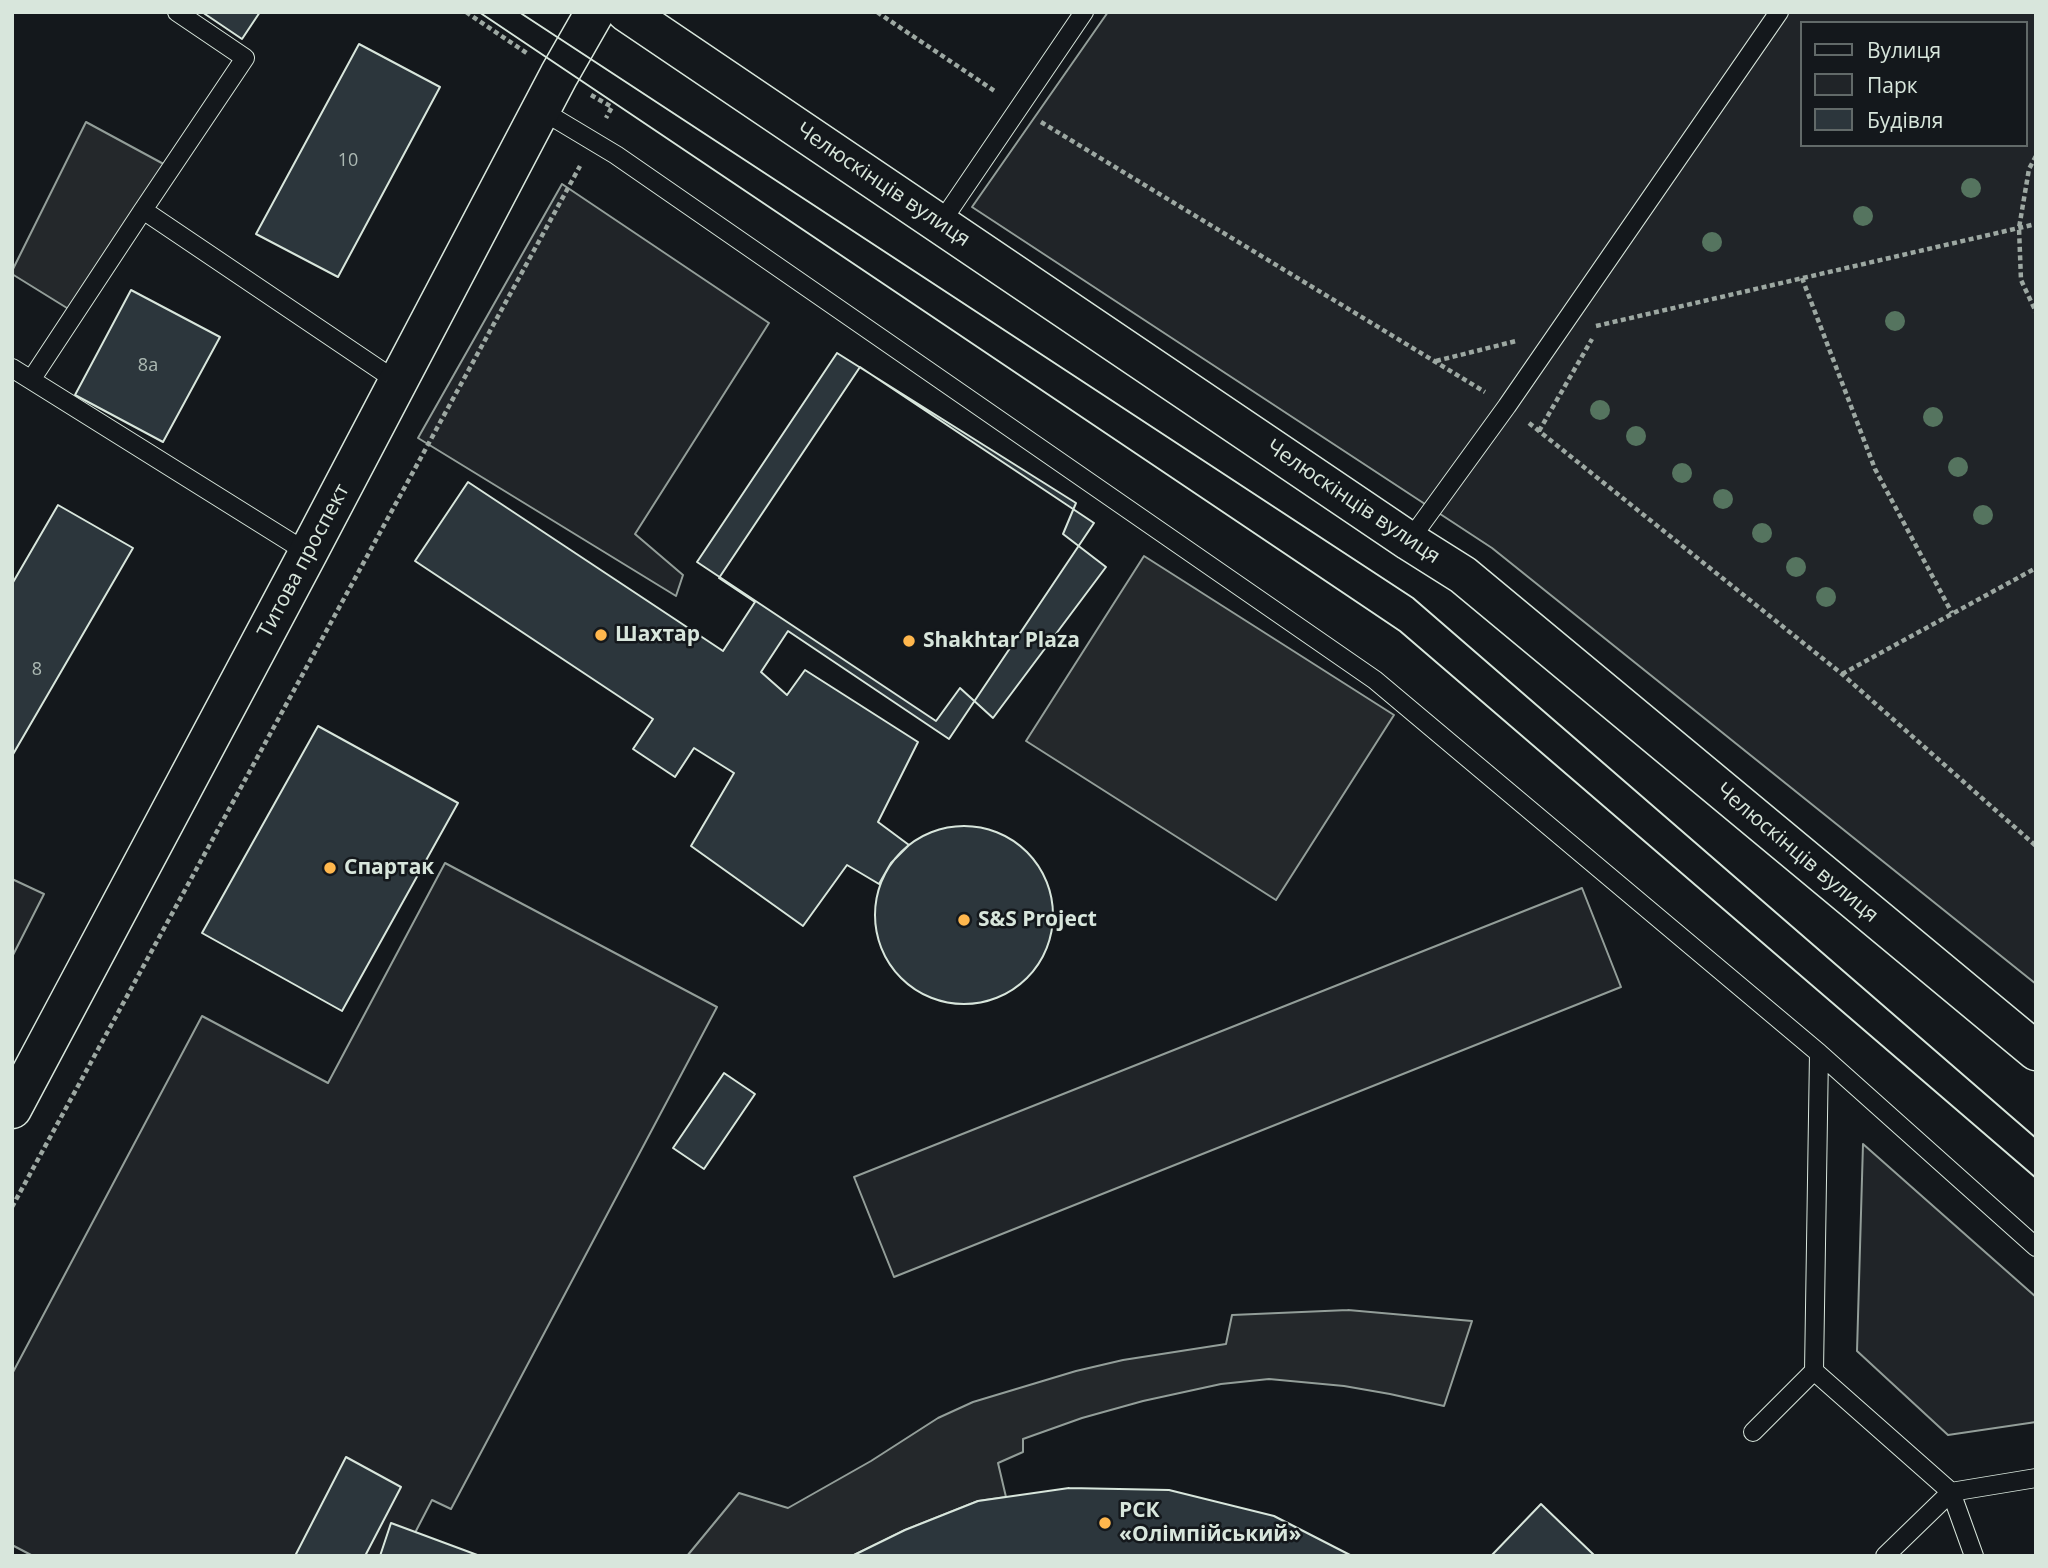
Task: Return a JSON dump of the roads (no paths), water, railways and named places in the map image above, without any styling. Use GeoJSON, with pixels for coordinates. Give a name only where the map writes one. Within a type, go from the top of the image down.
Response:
{"type":"FeatureCollection","features":[{"type":"Feature","properties":{"kind":"main road","name":"Титова проспект"},"geometry":{"type":"LineString","coordinates":[[12,1109],[559,75],[595,12]]}},
{"type":"Feature","properties":{"kind":"main road","name":"Челюскінців вулиця"},"geometry":{"type":"LineString","coordinates":[[626,12],[1463,575],[2036,1051]]}},
{"type":"Feature","properties":{"kind":"lane"},"geometry":{"type":"LineString","coordinates":[[30,380],[245,58],[177,12]]}},
{"type":"Feature","properties":{"kind":"lane"},"geometry":{"type":"LineString","coordinates":[[940,224],[1084,12]]}},
{"type":"Feature","properties":{"kind":"lane"},"geometry":{"type":"LineString","coordinates":[[1409,541],[1507,406],[1779,12]]}},
{"type":"Feature","properties":{"kind":"lane"},"geometry":{"type":"LineString","coordinates":[[541,110],[650,179],[1375,680],[1819,1053],[2036,1247]]}},
{"type":"Feature","properties":{"kind":"lane"},"geometry":{"type":"LineString","coordinates":[[143,210],[398,382]]}},
{"type":"Feature","properties":{"kind":"lane"},"geometry":{"type":"LineString","coordinates":[[12,368],[308,553]]}},
{"type":"Feature","properties":{"kind":"lane"},"geometry":{"type":"LineString","coordinates":[[1753,1432],[1814,1371],[1819,1053]]}},
{"type":"Feature","properties":{"kind":"lane"},"geometry":{"type":"LineString","coordinates":[[1814,1371],[1951,1492],[1975,1556]]}},
{"type":"Feature","properties":{"kind":"lane"},"geometry":{"type":"LineString","coordinates":[[1885,1556],[1951,1492],[2036,1478]]}},
{"type":"Feature","properties":{"kind":"tram line"},"geometry":{"type":"LineString","coordinates":[[479,12],[1400,631],[2036,1178]]}},
{"type":"Feature","properties":{"kind":"tram line"},"geometry":{"type":"LineString","coordinates":[[519,12],[1413,598],[2036,1138]]}},
{"type":"Feature","properties":{"kind":"place","name":"Шахтар"},"geometry":{"type":"Point","coordinates":[601,635]}},
{"type":"Feature","properties":{"kind":"place","name":"Shakhtar Plaza"},"geometry":{"type":"Point","coordinates":[909,641]}},
{"type":"Feature","properties":{"kind":"place","name":"Спартак"},"geometry":{"type":"Point","coordinates":[330,868]}},
{"type":"Feature","properties":{"kind":"place","name":"S&S Project"},"geometry":{"type":"Point","coordinates":[964,920]}},
{"type":"Feature","properties":{"kind":"place","name":"РСК «Олімпійський»"},"geometry":{"type":"Point","coordinates":[1105,1523]}}]}
